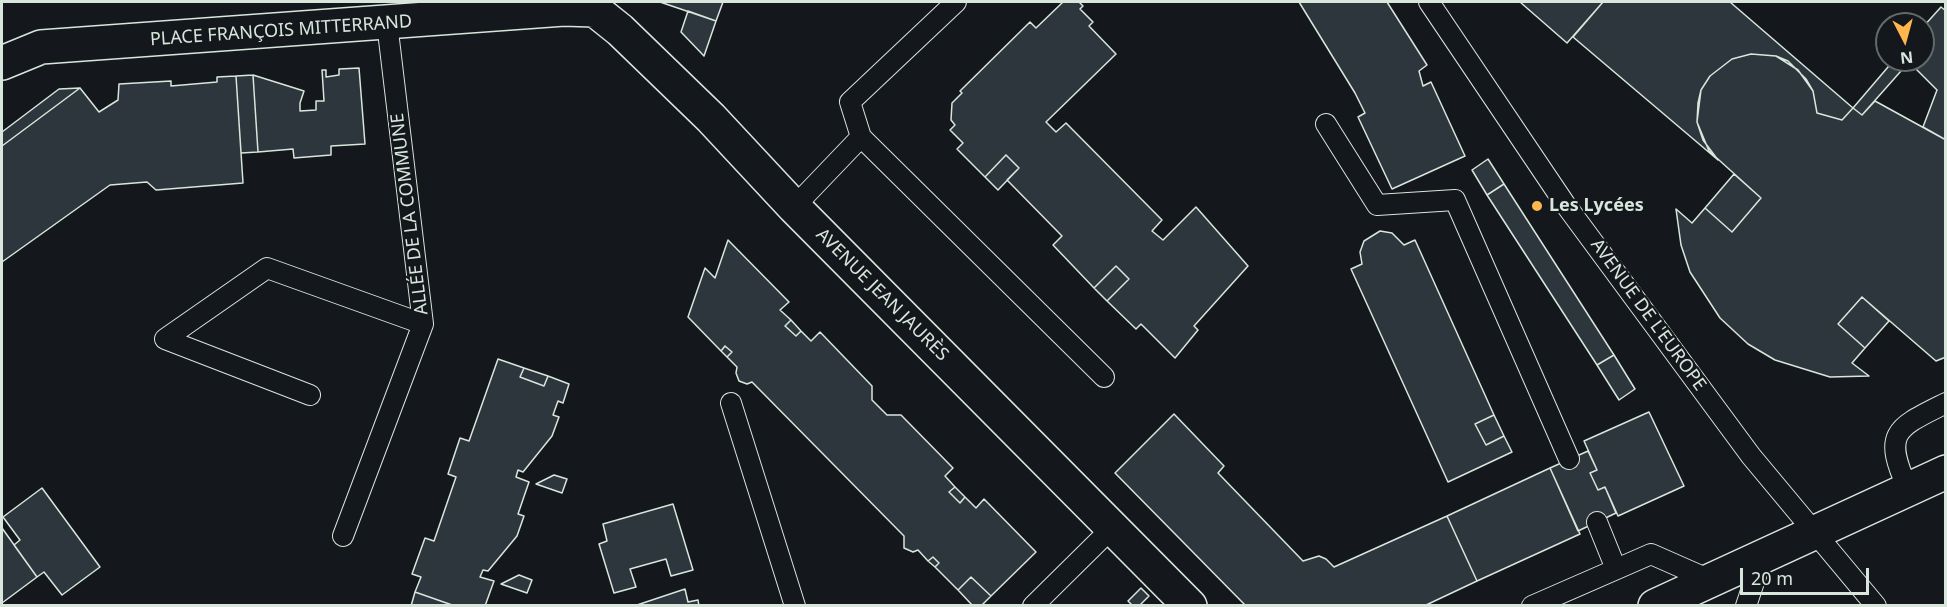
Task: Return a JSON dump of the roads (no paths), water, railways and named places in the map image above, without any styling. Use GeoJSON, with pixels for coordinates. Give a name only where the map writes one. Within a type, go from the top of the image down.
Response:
{"type":"FeatureCollection","features":[{"type":"Feature","properties":{"kind":"street","name":"PLACE FRANÇOIS MITTERRAND"},"geometry":{"type":"LineString","coordinates":[[2,63],[41,47],[564,9]]}},
{"type":"Feature","properties":{"kind":"street","name":"AVENUE JEAN JAURÈS"},"geometry":{"type":"LineString","coordinates":[[564,9],[595,10],[620,30],[711,118],[795,207],[1190,606]]}},
{"type":"Feature","properties":{"kind":"street"},"geometry":{"type":"LineString","coordinates":[[1655,606],[1946,472]]}},
{"type":"Feature","properties":{"kind":"lane"},"geometry":{"type":"LineString","coordinates":[[956,2],[850,102],[861,137],[1104,377]]}},
{"type":"Feature","properties":{"kind":"lane","name":"AVENUE DE L'EUROPE"},"geometry":{"type":"LineString","coordinates":[[1429,2],[1565,204],[1751,456],[1876,606]]}},
{"type":"Feature","properties":{"kind":"lane","name":"ALLÉE DE LA COMMUNE"},"geometry":{"type":"LineString","coordinates":[[343,536],[423,324],[387,23]]}},
{"type":"Feature","properties":{"kind":"lane"},"geometry":{"type":"LineString","coordinates":[[1326,124],[1377,205],[1455,200],[1569,459]]}},
{"type":"Feature","properties":{"kind":"lane"},"geometry":{"type":"LineString","coordinates":[[795,207],[861,137]]}},
{"type":"Feature","properties":{"kind":"lane"},"geometry":{"type":"LineString","coordinates":[[310,395],[165,339],[267,268],[423,324]]}},
{"type":"Feature","properties":{"kind":"lane"},"geometry":{"type":"LineString","coordinates":[[730,403],[795,606]]}},
{"type":"Feature","properties":{"kind":"lane"},"geometry":{"type":"LineString","coordinates":[[1908,489],[1895,450],[1897,432],[1908,422],[1946,403]]}},
{"type":"Feature","properties":{"kind":"lane"},"geometry":{"type":"LineString","coordinates":[[1597,522],[1616,569]]}},
{"type":"Feature","properties":{"kind":"lane"},"geometry":{"type":"LineString","coordinates":[[1033,606],[1112,528]]}},
{"type":"Feature","properties":{"kind":"lane"},"geometry":{"type":"LineString","coordinates":[[1532,606],[1651,554],[1710,580]]}},
{"type":"Feature","properties":{"kind":"lane"},"geometry":{"type":"LineString","coordinates":[[1746,606],[1762,558]]}},
{"type":"Feature","properties":{"kind":"place","name":"Les Lycées"},"geometry":{"type":"Point","coordinates":[1537,206]}}]}
